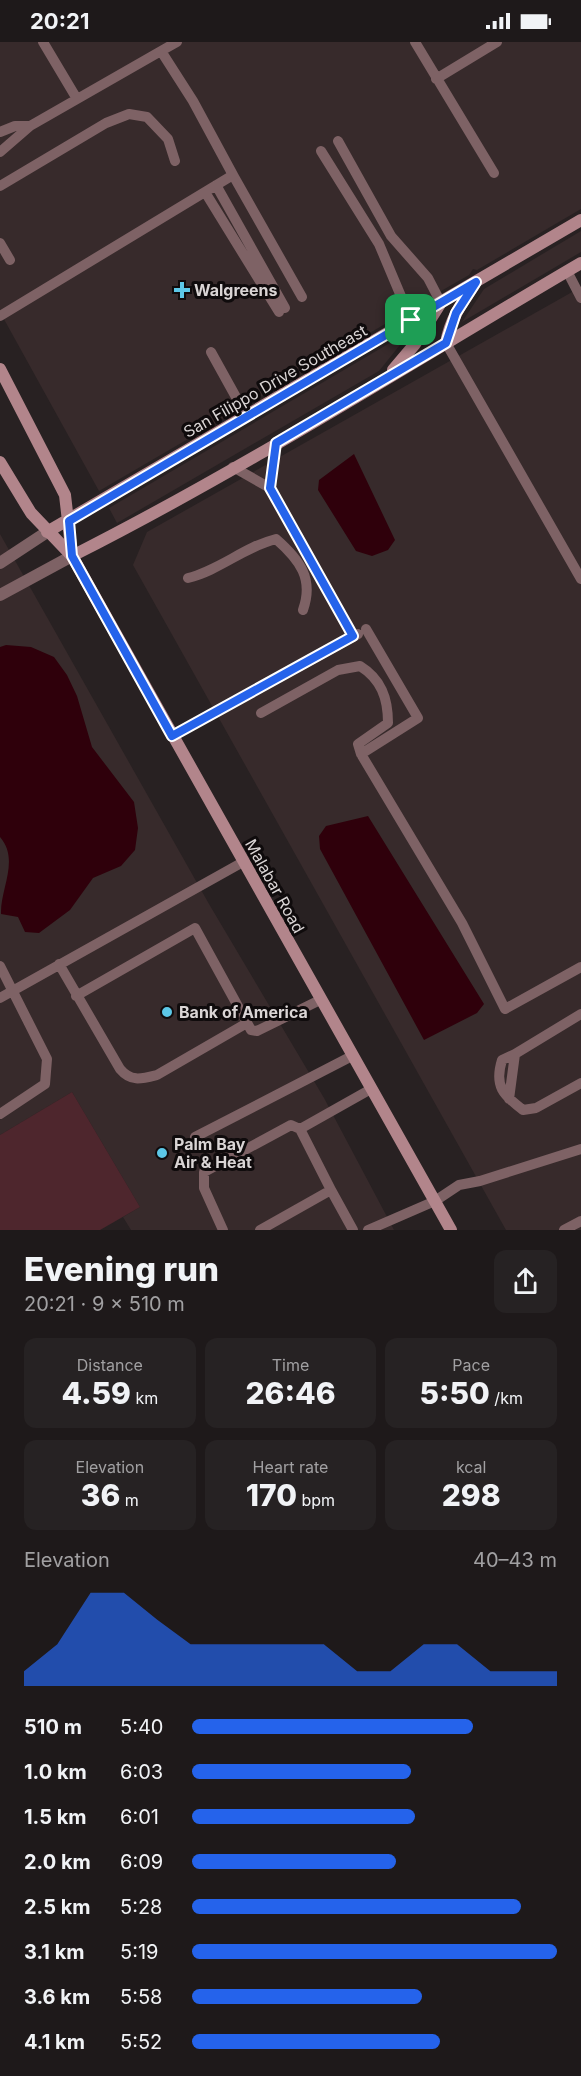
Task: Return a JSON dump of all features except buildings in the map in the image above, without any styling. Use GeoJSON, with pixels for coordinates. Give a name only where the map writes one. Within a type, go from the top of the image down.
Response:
{"type":"FeatureCollection","features":[{"type":"Feature","properties":{"kind":"street","name":"San Filippo Drive Southeast"},"geometry":{"type":"LineString","coordinates":[[47,532],[581,220]]}},
{"type":"Feature","properties":{"kind":"street"},"geometry":{"type":"LineString","coordinates":[[0,595],[128,528],[581,263]]}},
{"type":"Feature","properties":{"kind":"street"},"geometry":{"type":"LineString","coordinates":[[446,343],[456,313],[476,282]]}},
{"type":"Feature","properties":{"kind":"street"},"geometry":{"type":"LineString","coordinates":[[386,378],[415,344],[441,303]]}},
{"type":"Feature","properties":{"kind":"street"},"geometry":{"type":"LineString","coordinates":[[0,369],[65,495],[72,556]]}},
{"type":"Feature","properties":{"kind":"street"},"geometry":{"type":"LineString","coordinates":[[0,462],[31,513],[72,556]]}},
{"type":"Feature","properties":{"kind":"street"},"geometry":{"type":"LineString","coordinates":[[0,563],[47,532]]}},
{"type":"Feature","properties":{"kind":"street","name":"Malabar Road"},"geometry":{"type":"LineString","coordinates":[[72,556],[451,1230]]}},
{"type":"Feature","properties":{"kind":"lane"},"geometry":{"type":"LineString","coordinates":[[43,42],[77,99]]}},
{"type":"Feature","properties":{"kind":"lane"},"geometry":{"type":"LineString","coordinates":[[0,152],[30,126],[177,42]]}},
{"type":"Feature","properties":{"kind":"lane"},"geometry":{"type":"LineString","coordinates":[[415,42],[494,173]]}},
{"type":"Feature","properties":{"kind":"lane"},"geometry":{"type":"LineString","coordinates":[[436,79],[497,42]]}},
{"type":"Feature","properties":{"kind":"lane"},"geometry":{"type":"LineString","coordinates":[[161,51],[193,101],[302,297]]}},
{"type":"Feature","properties":{"kind":"lane"},"geometry":{"type":"LineString","coordinates":[[0,186],[106,123],[129,114],[147,117],[168,139],[176,161]]}},
{"type":"Feature","properties":{"kind":"lane"},"geometry":{"type":"LineString","coordinates":[[0,132],[15,126],[30,126]]}},
{"type":"Feature","properties":{"kind":"lane"},"geometry":{"type":"LineString","coordinates":[[338,141],[392,236],[428,278],[441,303]]}},
{"type":"Feature","properties":{"kind":"lane"},"geometry":{"type":"LineString","coordinates":[[321,151],[379,244],[411,320]]}},
{"type":"Feature","properties":{"kind":"lane"},"geometry":{"type":"LineString","coordinates":[[0,316],[233,175]]}},
{"type":"Feature","properties":{"kind":"lane"},"geometry":{"type":"LineString","coordinates":[[205,192],[282,310],[216,185]]}},
{"type":"Feature","properties":{"kind":"lane"},"geometry":{"type":"LineString","coordinates":[[0,243],[10,260]]}},
{"type":"Feature","properties":{"kind":"lane"},"geometry":{"type":"LineString","coordinates":[[567,271],[581,298]]}},
{"type":"Feature","properties":{"kind":"lane"},"geometry":{"type":"LineString","coordinates":[[446,343],[581,579]]}},
{"type":"Feature","properties":{"kind":"lane"},"geometry":{"type":"LineString","coordinates":[[211,352],[247,417]]}},
{"type":"Feature","properties":{"kind":"lane"},"geometry":{"type":"LineString","coordinates":[[270,488],[276,443]]}},
{"type":"Feature","properties":{"kind":"lane"},"geometry":{"type":"LineString","coordinates":[[233,467],[270,488],[359,633],[418,718],[361,754]]}},
{"type":"Feature","properties":{"kind":"lane"},"geometry":{"type":"LineString","coordinates":[[188,578],[204,574],[256,543],[276,538],[289,550],[307,579],[309,593],[303,610]]}},
{"type":"Feature","properties":{"kind":"lane"},"geometry":{"type":"LineString","coordinates":[[172,736],[359,633]]}},
{"type":"Feature","properties":{"kind":"lane"},"geometry":{"type":"LineString","coordinates":[[261,713],[338,670],[360,666],[375,675],[388,703],[388,723],[358,744],[361,754],[462,922],[506,1009],[581,968]]}},
{"type":"Feature","properties":{"kind":"lane"},"geometry":{"type":"LineString","coordinates":[[0,998],[243,862]]}},
{"type":"Feature","properties":{"kind":"lane"},"geometry":{"type":"LineString","coordinates":[[76,996],[195,928],[249,1027],[257,1031],[320,1000]]}},
{"type":"Feature","properties":{"kind":"lane"},"geometry":{"type":"LineString","coordinates":[[59,964],[120,1069],[128,1078],[141,1079],[157,1075],[249,1027]]}},
{"type":"Feature","properties":{"kind":"lane"},"geometry":{"type":"LineString","coordinates":[[0,966],[47,1059],[45,1084],[0,1114]]}},
{"type":"Feature","properties":{"kind":"lane"},"geometry":{"type":"LineString","coordinates":[[581,1014],[515,1054],[509,1099],[523,1110],[536,1108],[581,1083]]}},
{"type":"Feature","properties":{"kind":"lane"},"geometry":{"type":"LineString","coordinates":[[195,1137],[352,1056]]}},
{"type":"Feature","properties":{"kind":"lane"},"geometry":{"type":"LineString","coordinates":[[300,1129],[371,1089]]}},
{"type":"Feature","properties":{"kind":"lane"},"geometry":{"type":"LineString","coordinates":[[223,1230],[204,1188],[204,1172],[274,1132],[291,1125],[300,1129],[353,1230]]}},
{"type":"Feature","properties":{"kind":"lane"},"geometry":{"type":"LineString","coordinates":[[368,1230],[435,1202],[459,1185],[480,1181],[581,1149]]}},
{"type":"Feature","properties":{"kind":"lane"},"geometry":{"type":"LineString","coordinates":[[260,1230],[331,1190]]}},
{"type":"Feature","properties":{"kind":"lane"},"geometry":{"type":"LineString","coordinates":[[564,1230],[581,1221]]}},
{"type":"Feature","properties":{"kind":"shaded area"},"geometry":{"type":"Polygon","coordinates":[[[0,42],[581,42],[581,209],[477,270],[473,269],[469,275],[441,291],[437,290],[433,296],[99,491],[0,312],[0,42]]]}},
{"type":"Feature","properties":{"kind":"shaded area"},"geometry":{"type":"Polygon","coordinates":[[[581,231],[581,252],[462,322],[484,289],[581,231]]]}},
{"type":"Feature","properties":{"kind":"shaded area"},"geometry":{"type":"Polygon","coordinates":[[[581,287],[581,1230],[506,1230],[133,565],[147,532],[581,287]]]}},
{"type":"Feature","properties":{"kind":"shaded area"},"geometry":{"type":"Polygon","coordinates":[[[412,330],[379,371],[117,523],[109,508],[412,330]]]}},
{"type":"Feature","properties":{"kind":"shaded area"},"geometry":{"type":"Polygon","coordinates":[[[354,454],[395,540],[388,550],[372,556],[356,551],[318,490],[319,480],[354,454]]]}},
{"type":"Feature","properties":{"kind":"shaded area"},"geometry":{"type":"Polygon","coordinates":[[[0,534],[209,904],[324,1098],[394,1230],[131,1230],[123,1217],[140,1207],[72,1092],[0,1135],[0,534]]]}},
{"type":"Feature","properties":{"kind":"shaded area"},"geometry":{"type":"Polygon","coordinates":[[[6,645],[31,647],[54,657],[67,675],[77,696],[92,747],[134,802],[138,828],[135,850],[121,866],[93,878],[70,910],[39,933],[25,932],[18,917],[1,914],[9,865],[6,846],[0,837],[0,647],[6,645]]]}},
{"type":"Feature","properties":{"kind":"shaded area"},"geometry":{"type":"Polygon","coordinates":[[[368,816],[484,1004],[477,1013],[424,1040],[320,849],[319,836],[326,826],[368,816]]]}},
{"type":"Feature","properties":{"kind":"shaded area"},"geometry":{"type":"Polygon","coordinates":[[[72,1092],[140,1207],[100,1230],[0,1230],[0,1135],[72,1092]]]}},
{"type":"Feature","properties":{"kind":"place","name":"Walgreens"},"geometry":{"type":"Point","coordinates":[182,290]}},
{"type":"Feature","properties":{"kind":"place","name":"Bank of America"},"geometry":{"type":"Point","coordinates":[167,1012]}},
{"type":"Feature","properties":{"kind":"place","name":"Palm Bay Air & Heat"},"geometry":{"type":"Point","coordinates":[162,1153]}},
{"type":"Feature","properties":{"kind":"route"},"geometry":{"type":"LineString","coordinates":[[476,282],[449,327],[446,343],[276,443],[270,488],[329,597],[353,636],[172,736],[72,556],[69,521],[411,320],[476,282]]}}]}
